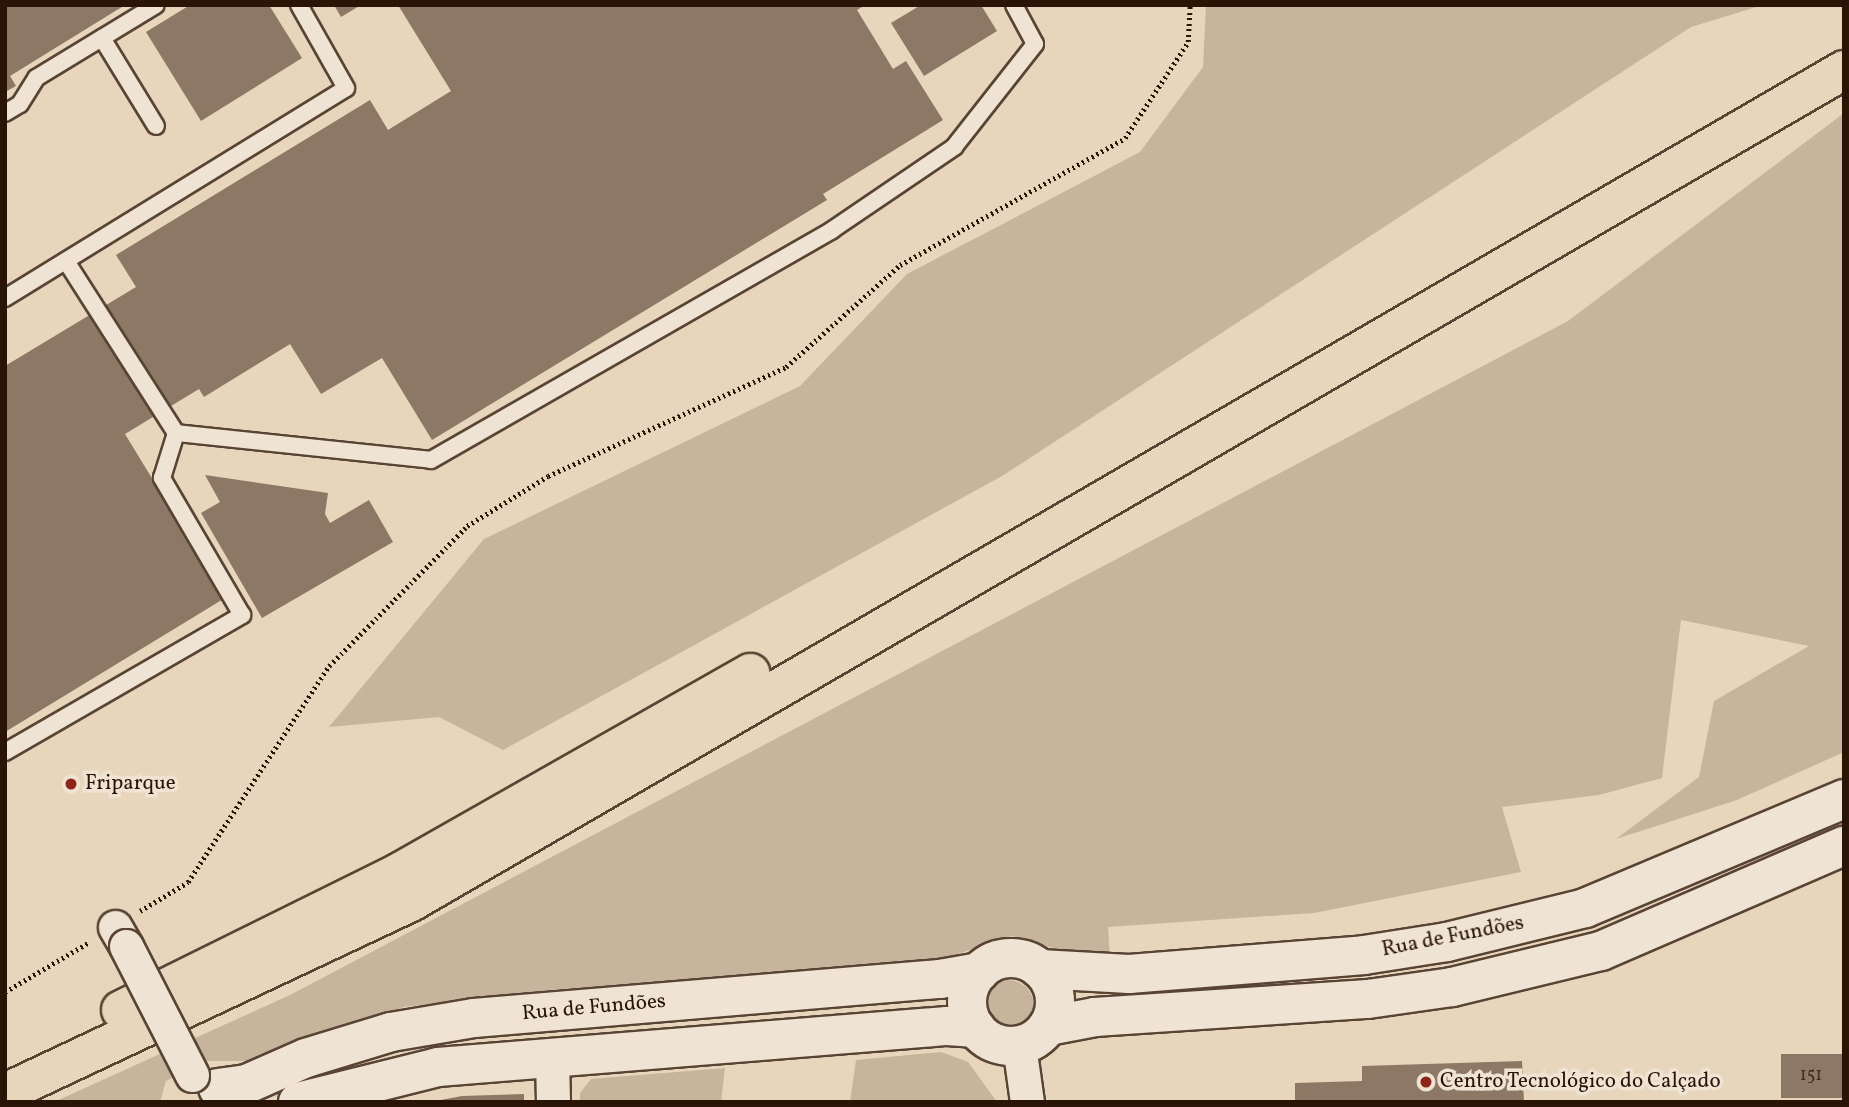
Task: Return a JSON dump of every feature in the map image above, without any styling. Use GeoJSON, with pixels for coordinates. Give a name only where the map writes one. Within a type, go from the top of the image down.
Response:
{"type":"FeatureCollection","features":[{"type":"Feature","properties":{"kind":"highway"},"geometry":{"type":"LineString","coordinates":[[5,1068],[400,872],[1844,44]]}},
{"type":"Feature","properties":{"kind":"highway"},"geometry":{"type":"LineString","coordinates":[[5,1093],[411,902],[1179,452],[1844,70]]}},
{"type":"Feature","properties":{"kind":"main road","name":"Rua de Fundões"},"geometry":{"type":"LineString","coordinates":[[207,1092],[247,1084],[306,1058],[391,1032],[474,1018],[940,979],[979,972],[1002,959],[1029,961],[1040,969],[1129,974],[1364,955],[1447,942],[1596,904],[1844,799]]}},
{"type":"Feature","properties":{"kind":"main road"},"geometry":{"type":"LineString","coordinates":[[299,1102],[438,1067],[947,1026],[976,1028],[995,1043],[1034,1036],[1094,1017],[1368,999],[1452,986],[1601,951],[1844,846]]}},
{"type":"Feature","properties":{"kind":"main road"},"geometry":{"type":"LineString","coordinates":[[1034,1036],[1054,1015],[1054,990],[1040,969]]}},
{"type":"Feature","properties":{"kind":"main road"},"geometry":{"type":"LineString","coordinates":[[976,1028],[967,999],[979,972]]}},
{"type":"Feature","properties":{"kind":"street"},"geometry":{"type":"LineString","coordinates":[[120,936],[207,1092]]}},
{"type":"Feature","properties":{"kind":"street"},"geometry":{"type":"LineString","coordinates":[[1027,1102],[1034,1036]]}},
{"type":"Feature","properties":{"kind":"street"},"geometry":{"type":"LineString","coordinates":[[552,1058],[553,1102]]}},
{"type":"Feature","properties":{"kind":"lane"},"geometry":{"type":"LineString","coordinates":[[5,113],[20,104],[36,78],[156,5]]}},
{"type":"Feature","properties":{"kind":"lane"},"geometry":{"type":"LineString","coordinates":[[5,298],[346,88],[299,5]]}},
{"type":"Feature","properties":{"kind":"lane"},"geometry":{"type":"LineString","coordinates":[[176,433],[431,460],[832,230],[954,147],[1035,44],[1014,5]]}},
{"type":"Feature","properties":{"kind":"lane"},"geometry":{"type":"LineString","coordinates":[[102,38],[156,126]]}},
{"type":"Feature","properties":{"kind":"lane"},"geometry":{"type":"LineString","coordinates":[[5,752],[243,615],[162,478],[176,433],[66,261]]}},
{"type":"Feature","properties":{"kind":"path"},"geometry":{"type":"LineString","coordinates":[[5,992],[120,936],[188,882],[329,666],[467,526],[548,476],[786,367],[900,265],[1125,138],[1188,42],[1190,5]]}},
{"type":"Feature","properties":{"kind":"shaded area"},"geometry":{"type":"Polygon","coordinates":[[[1206,5],[1763,5],[1691,27],[1002,476],[503,750],[439,717],[329,727],[484,539],[800,386],[907,274],[1140,152],[1203,67],[1206,5]]]}},
{"type":"Feature","properties":{"kind":"shaded area"},"geometry":{"type":"Polygon","coordinates":[[[1844,113],[1844,752],[1737,800],[1616,839],[1699,777],[1714,701],[1809,646],[1681,620],[1662,778],[1599,795],[1502,807],[1521,872],[1314,913],[1108,927],[1110,957],[1081,956],[1012,936],[933,962],[550,990],[404,1007],[249,1061],[208,1061],[166,1081],[160,1102],[54,1102],[290,995],[1568,321],[1844,113]]]}},
{"type":"Feature","properties":{"kind":"shaded area"},"geometry":{"type":"Polygon","coordinates":[[[1008,980],[1027,987],[1034,1006],[1027,1025],[1008,1032],[989,1025],[982,1006],[989,987],[1008,980]]]}},
{"type":"Feature","properties":{"kind":"shaded area"},"geometry":{"type":"Polygon","coordinates":[[[941,1052],[968,1062],[997,1102],[850,1102],[856,1060],[941,1052]]]}},
{"type":"Feature","properties":{"kind":"shaded area"},"geometry":{"type":"Polygon","coordinates":[[[725,1068],[721,1102],[580,1102],[580,1093],[591,1079],[725,1068]]]}},
{"type":"Feature","properties":{"kind":"building"},"geometry":{"type":"Polygon","coordinates":[[[5,5],[125,5],[10,76],[16,86],[5,92],[5,5]]]}},
{"type":"Feature","properties":{"kind":"building"},"geometry":{"type":"Polygon","coordinates":[[[190,5],[269,5],[302,58],[201,121],[146,32],[190,5]]]}},
{"type":"Feature","properties":{"kind":"building"},"geometry":{"type":"Polygon","coordinates":[[[334,5],[361,5],[341,17],[334,5]]]}},
{"type":"Feature","properties":{"kind":"building"},"geometry":{"type":"Polygon","coordinates":[[[398,5],[865,5],[857,10],[893,69],[906,61],[943,120],[823,194],[827,200],[432,440],[382,358],[321,394],[290,344],[204,397],[199,389],[125,434],[225,598],[5,732],[5,366],[136,287],[116,255],[370,100],[388,130],[451,91],[398,5]]]}},
{"type":"Feature","properties":{"kind":"building"},"geometry":{"type":"Polygon","coordinates":[[[921,5],[981,5],[997,31],[924,76],[891,23],[921,5]]]}},
{"type":"Feature","properties":{"kind":"building"},"geometry":{"type":"Polygon","coordinates":[[[205,475],[328,493],[325,514],[330,523],[369,500],[393,542],[262,618],[201,513],[220,502],[205,475]]]}},
{"type":"Feature","properties":{"kind":"building"},"geometry":{"type":"Polygon","coordinates":[[[1781,1054],[1844,1054],[1844,1098],[1781,1098],[1781,1054]]]}},
{"type":"Feature","properties":{"kind":"building","name":"Centro Tecnológico do Calçado"},"geometry":{"type":"Polygon","coordinates":[[[1522,1061],[1524,1102],[1295,1102],[1295,1083],[1362,1081],[1362,1066],[1522,1061]]]}},
{"type":"Feature","properties":{"kind":"building"},"geometry":{"type":"Polygon","coordinates":[[[524,1094],[524,1102],[430,1102],[462,1096],[524,1094]]]}},
{"type":"Feature","properties":{"kind":"place","name":"Friparque"},"geometry":{"type":"Point","coordinates":[71,784]}},
{"type":"Feature","properties":{"kind":"place","name":"Centro Tecnológico do Calçado"},"geometry":{"type":"Point","coordinates":[1426,1082]}}]}
